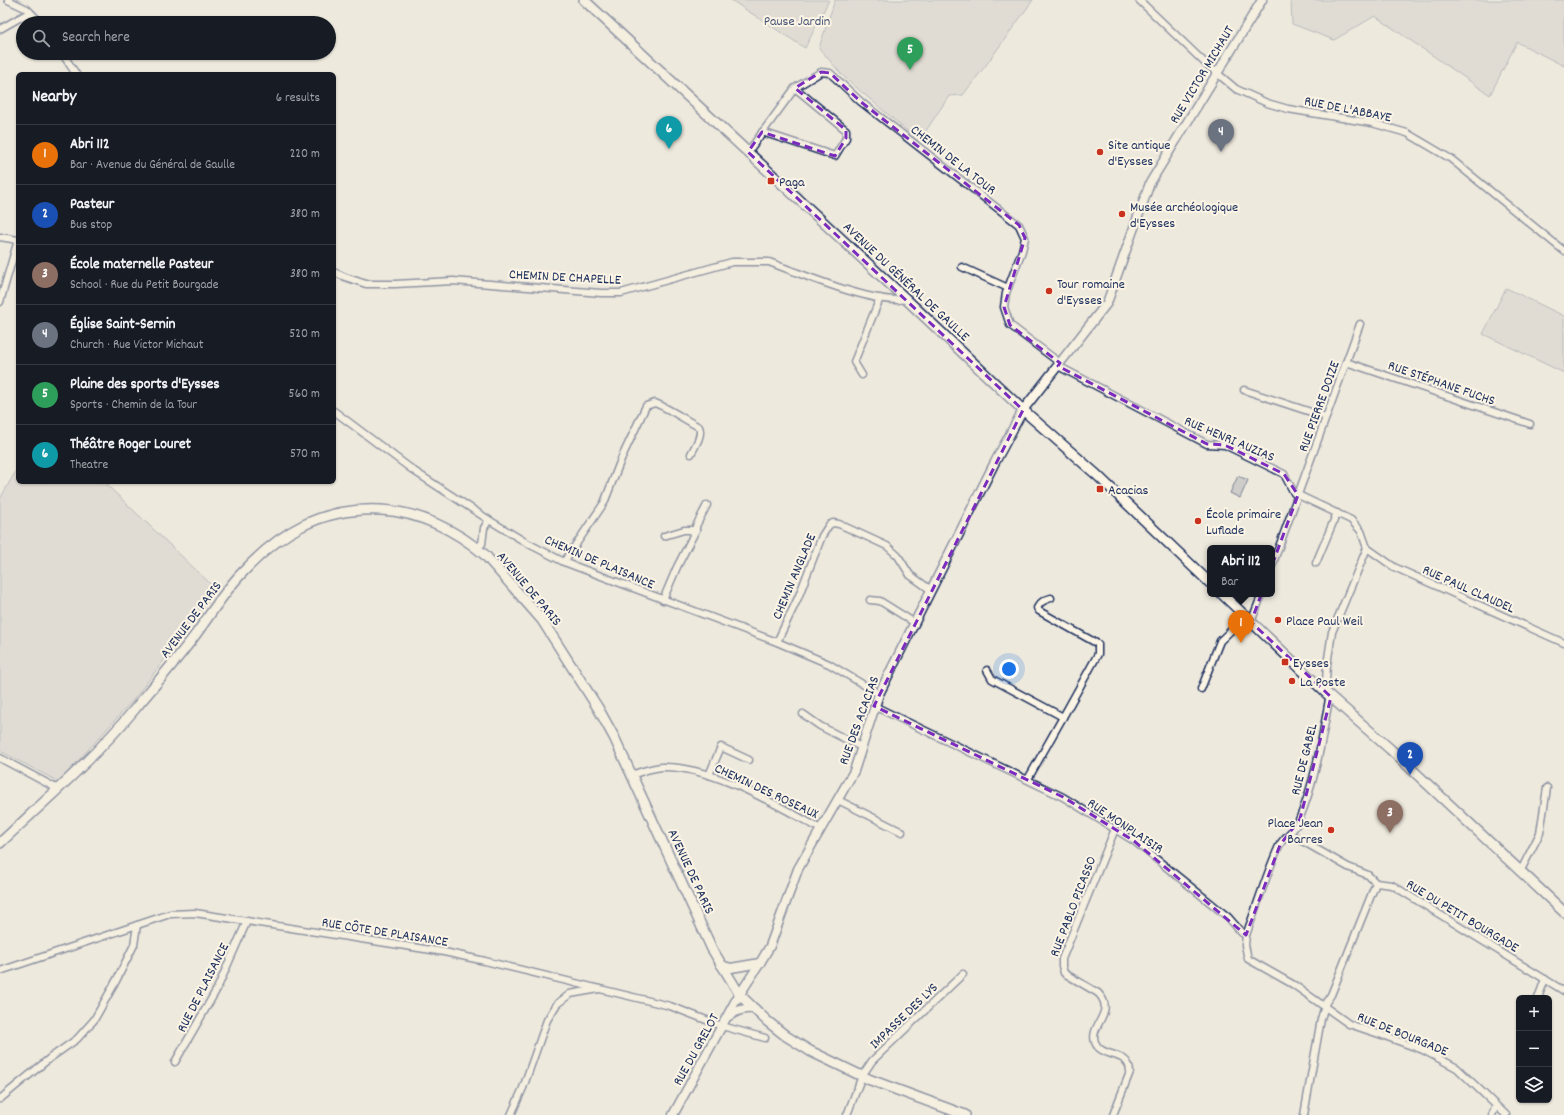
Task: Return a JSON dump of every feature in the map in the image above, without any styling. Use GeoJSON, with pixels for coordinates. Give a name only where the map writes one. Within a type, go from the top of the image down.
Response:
{"type":"FeatureCollection","features":[{"type":"Feature","properties":{"kind":"main road","name":"AVENUE DU GÉNÉRAL DE GAULLE"},"geometry":{"type":"LineString","coordinates":[[584,0],[906,299],[1023,410],[1097,475],[1207,579]]}},
{"type":"Feature","properties":{"kind":"main road","name":"AVENUE DE PARIS"},"geometry":{"type":"LineString","coordinates":[[0,842],[58,789],[122,725],[177,660],[240,575],[263,552],[287,533],[313,520],[339,512],[366,510],[392,511],[422,518],[449,530],[485,555],[542,620],[598,708],[614,737],[712,949],[740,995],[755,1010],[786,1036],[810,1051],[862,1076],[964,1115]]}},
{"type":"Feature","properties":{"kind":"main road"},"geometry":{"type":"LineString","coordinates":[[1225,597],[1320,688],[1390,749],[1564,912]]}},
{"type":"Feature","properties":{"kind":"street"},"geometry":{"type":"LineString","coordinates":[[8,0],[27,9],[34,16]]}},
{"type":"Feature","properties":{"kind":"street","name":"RUE DE L'ABBAYE"},"geometry":{"type":"LineString","coordinates":[[1139,0],[1236,89],[1267,103],[1288,109],[1372,123],[1407,133],[1451,159],[1564,251]]}},
{"type":"Feature","properties":{"kind":"street","name":"RUE VICTOR MICHAUT"},"geometry":{"type":"LineString","coordinates":[[1023,410],[1107,303],[1150,184],[1262,0]]}},
{"type":"Feature","properties":{"kind":"street"},"geometry":{"type":"LineString","coordinates":[[23,16],[30,12]]}},
{"type":"Feature","properties":{"kind":"street"},"geometry":{"type":"LineString","coordinates":[[0,29],[16,20]]}},
{"type":"Feature","properties":{"kind":"street"},"geometry":{"type":"LineString","coordinates":[[67,60],[75,72]]}},
{"type":"Feature","properties":{"kind":"street","name":"CHEMIN DE LA TOUR"},"geometry":{"type":"LineString","coordinates":[[796,88],[821,72],[830,73],[861,102],[1019,225],[1025,238],[1022,251],[1008,288],[1004,307],[1010,325],[1059,364]]}},
{"type":"Feature","properties":{"kind":"street"},"geometry":{"type":"LineString","coordinates":[[748,152],[762,132],[796,88],[846,130],[846,138],[835,156],[762,132]]}},
{"type":"Feature","properties":{"kind":"street"},"geometry":{"type":"LineString","coordinates":[[0,237],[16,240]]}},
{"type":"Feature","properties":{"kind":"street"},"geometry":{"type":"LineString","coordinates":[[0,302],[16,247]]}},
{"type":"Feature","properties":{"kind":"street","name":"CHEMIN DE CHAPELLE"},"geometry":{"type":"LineString","coordinates":[[336,273],[345,278],[366,284],[453,281],[601,293],[621,293],[732,262],[752,261],[769,262],[865,296],[899,300],[906,299]]}},
{"type":"Feature","properties":{"kind":"street"},"geometry":{"type":"LineString","coordinates":[[962,267],[1008,288]]}},
{"type":"Feature","properties":{"kind":"street"},"geometry":{"type":"LineString","coordinates":[[862,376],[854,362],[880,298]]}},
{"type":"Feature","properties":{"kind":"street","name":"RUE PIERRE DOIZE"},"geometry":{"type":"LineString","coordinates":[[1275,558],[1360,324]]}},
{"type":"Feature","properties":{"kind":"street","name":"RUE STÉPHANE FUCHS"},"geometry":{"type":"LineString","coordinates":[[1346,362],[1530,424]]}},
{"type":"Feature","properties":{"kind":"street","name":"RUE HENRI AUZIAS"},"geometry":{"type":"LineString","coordinates":[[1059,364],[1208,444],[1224,446],[1284,474],[1294,493],[1351,520],[1361,531],[1367,548]]}},
{"type":"Feature","properties":{"kind":"street"},"geometry":{"type":"LineString","coordinates":[[1244,390],[1326,417]]}},
{"type":"Feature","properties":{"kind":"street"},"geometry":{"type":"LineString","coordinates":[[564,562],[604,503],[622,457],[646,406],[655,403],[666,407],[699,427],[701,430],[700,435],[691,454]]}},
{"type":"Feature","properties":{"kind":"street","name":"RUE DES ACACIAS"},"geometry":{"type":"LineString","coordinates":[[740,995],[770,946],[798,869],[854,771],[879,694],[1023,410]]}},
{"type":"Feature","properties":{"kind":"street","name":"CHEMIN DE PLAISANCE"},"geometry":{"type":"LineString","coordinates":[[336,412],[414,471],[527,543],[564,562],[777,642],[829,664],[879,694]]}},
{"type":"Feature","properties":{"kind":"street"},"geometry":{"type":"LineString","coordinates":[[663,600],[707,505]]}},
{"type":"Feature","properties":{"kind":"street"},"geometry":{"type":"LineString","coordinates":[[1316,563],[1337,513]]}},
{"type":"Feature","properties":{"kind":"street"},"geometry":{"type":"LineString","coordinates":[[476,548],[482,544],[484,528],[489,520]]}},
{"type":"Feature","properties":{"kind":"street","name":"CHEMIN ANGLADE"},"geometry":{"type":"LineString","coordinates":[[777,642],[798,598],[822,536],[830,525],[834,523],[887,546],[898,556],[910,575],[931,590]]}},
{"type":"Feature","properties":{"kind":"street"},"geometry":{"type":"LineString","coordinates":[[664,536],[684,530],[696,530]]}},
{"type":"Feature","properties":{"kind":"street"},"geometry":{"type":"LineString","coordinates":[[1320,688],[1326,681],[1332,632],[1367,548]]}},
{"type":"Feature","properties":{"kind":"street","name":"RUE PAUL CLAUDEL"},"geometry":{"type":"LineString","coordinates":[[1367,548],[1394,567],[1564,643]]}},
{"type":"Feature","properties":{"kind":"street"},"geometry":{"type":"LineString","coordinates":[[1201,689],[1220,641],[1248,619],[1260,597]]}},
{"type":"Feature","properties":{"kind":"street"},"geometry":{"type":"LineString","coordinates":[[1028,779],[1098,654],[1098,644],[1039,611],[1037,608],[1038,605],[1050,598]]}},
{"type":"Feature","properties":{"kind":"street"},"geometry":{"type":"LineString","coordinates":[[870,600],[880,600],[915,623]]}},
{"type":"Feature","properties":{"kind":"street"},"geometry":{"type":"LineString","coordinates":[[987,670],[992,679],[1063,717]]}},
{"type":"Feature","properties":{"kind":"street","name":"RUE DE GABEL"},"geometry":{"type":"LineString","coordinates":[[1246,935],[1280,845],[1296,827],[1308,796],[1321,746],[1329,699],[1331,697]]}},
{"type":"Feature","properties":{"kind":"street","name":"RUE MONPLAISIR"},"geometry":{"type":"LineString","coordinates":[[874,706],[1028,779],[1063,797],[1115,829],[1141,846],[1228,917],[1242,933],[1246,935]]}},
{"type":"Feature","properties":{"kind":"street"},"geometry":{"type":"LineString","coordinates":[[803,714],[820,726],[861,747]]}},
{"type":"Feature","properties":{"kind":"street"},"geometry":{"type":"LineString","coordinates":[[709,775],[721,746],[750,760]]}},
{"type":"Feature","properties":{"kind":"street"},"geometry":{"type":"LineString","coordinates":[[0,758],[58,789]]}},
{"type":"Feature","properties":{"kind":"street","name":"CHEMIN DES ROSEAUX"},"geometry":{"type":"LineString","coordinates":[[632,775],[645,770],[662,767],[709,775],[742,788],[821,829]]}},
{"type":"Feature","properties":{"kind":"street"},"geometry":{"type":"LineString","coordinates":[[1520,872],[1540,833],[1547,788]]}},
{"type":"Feature","properties":{"kind":"street"},"geometry":{"type":"LineString","coordinates":[[838,800],[902,832]]}},
{"type":"Feature","properties":{"kind":"street","name":"RUE PABLO PICASSO"},"geometry":{"type":"LineString","coordinates":[[1114,1115],[1130,1072],[1130,1066],[1126,1060],[1098,1046],[1095,1041],[1095,1035],[1104,1011],[1105,1004],[1103,998],[1098,993],[1064,973],[1062,959],[1115,829]]}},
{"type":"Feature","properties":{"kind":"street","name":"RUE DU PETIT BOURGADE"},"geometry":{"type":"LineString","coordinates":[[1290,834],[1348,866],[1368,875],[1376,883],[1392,885],[1564,991]]}},
{"type":"Feature","properties":{"kind":"street"},"geometry":{"type":"LineString","coordinates":[[1304,1115],[1321,1019],[1376,883]]}},
{"type":"Feature","properties":{"kind":"street","name":"RUE CÔTE DE PLAISANCE"},"geometry":{"type":"LineString","coordinates":[[0,971],[170,914],[195,913],[444,952],[670,1006],[722,1026],[765,1038]]}},
{"type":"Feature","properties":{"kind":"street","name":"RUE DE PLAISANCE"},"geometry":{"type":"LineString","coordinates":[[175,1062],[217,989],[247,921]]}},
{"type":"Feature","properties":{"kind":"street"},"geometry":{"type":"LineString","coordinates":[[0,1099],[50,1058],[77,1039],[94,1020],[134,945],[137,925]]}},
{"type":"Feature","properties":{"kind":"street"},"geometry":{"type":"LineString","coordinates":[[1246,935],[1245,945],[1248,959],[1294,985],[1325,1007]]}},
{"type":"Feature","properties":{"kind":"street"},"geometry":{"type":"LineString","coordinates":[[721,965],[731,968],[760,963]]}},
{"type":"Feature","properties":{"kind":"street","name":"IMPASSE DES LYS"},"geometry":{"type":"LineString","coordinates":[[847,1115],[862,1076],[872,1061],[963,974]]}},
{"type":"Feature","properties":{"kind":"street"},"geometry":{"type":"LineString","coordinates":[[1539,995],[1545,979]]}},
{"type":"Feature","properties":{"kind":"street"},"geometry":{"type":"LineString","coordinates":[[511,1115],[523,1088],[547,1020],[557,1004],[570,994],[602,989]]}},
{"type":"Feature","properties":{"kind":"street","name":"RUE DU GRELOT"},"geometry":{"type":"LineString","coordinates":[[673,1115],[740,995]]}},
{"type":"Feature","properties":{"kind":"street","name":"RUE DE BOURGADE"},"geometry":{"type":"LineString","coordinates":[[1325,1007],[1349,1024],[1423,1050],[1457,1068],[1506,1115]]}},
{"type":"Feature","properties":{"kind":"street"},"geometry":{"type":"LineString","coordinates":[[726,1018],[737,1010],[746,1008],[755,1010]]}},
{"type":"Feature","properties":{"kind":"street"},"geometry":{"type":"LineString","coordinates":[[1492,1115],[1496,1106]]}},
{"type":"Feature","properties":{"kind":"highlighted area"},"geometry":{"type":"Polygon","coordinates":[[[821,72],[830,73],[861,102],[1019,225],[1025,238],[1004,307],[1010,325],[1060,363],[1058,366],[1207,444],[1225,445],[1284,474],[1298,495],[1251,622],[1331,697],[1300,819],[1280,845],[1246,935],[1134,841],[1063,797],[874,706],[1023,410],[748,152],[762,132],[835,156],[846,138],[846,130],[795,88],[821,72]]]}},
{"type":"Feature","properties":{"kind":"green space","name":"Pause Jardin"},"geometry":{"type":"Polygon","coordinates":[[[731,0],[829,0],[805,48],[731,0]]]}},
{"type":"Feature","properties":{"kind":"green space"},"geometry":{"type":"Polygon","coordinates":[[[835,0],[1033,0],[963,95],[949,96],[919,141],[843,76],[819,48],[835,0]]]}},
{"type":"Feature","properties":{"kind":"green space"},"geometry":{"type":"Polygon","coordinates":[[[1291,0],[1564,0],[1564,66],[1517,42],[1490,95],[1375,16],[1334,40],[1292,24],[1291,0]]]}},
{"type":"Feature","properties":{"kind":"green space"},"geometry":{"type":"Polygon","coordinates":[[[1506,288],[1564,316],[1564,373],[1483,334],[1506,288]]]}},
{"type":"Feature","properties":{"kind":"green space"},"geometry":{"type":"Polygon","coordinates":[[[16,471],[16,484],[108,484],[107,485],[217,590],[135,698],[59,782],[0,751],[0,499],[16,471]]]}},
{"type":"Feature","properties":{"kind":"green space"},"geometry":{"type":"Polygon","coordinates":[[[1238,476],[1248,480],[1240,498],[1230,493],[1238,476]]]}},
{"type":"Feature","properties":{"kind":"place","name":"Plaine des sports d'Eysses"},"geometry":{"type":"Point","coordinates":[910,70]}},
{"type":"Feature","properties":{"kind":"place","name":"Théâtre Roger Louret"},"geometry":{"type":"Point","coordinates":[669,149]}},
{"type":"Feature","properties":{"kind":"place","name":"Site antique d'Eysses"},"geometry":{"type":"Point","coordinates":[1100,152]}},
{"type":"Feature","properties":{"kind":"place","name":"Église Saint-Sernin"},"geometry":{"type":"Point","coordinates":[1221,152]}},
{"type":"Feature","properties":{"kind":"place","name":"Paga"},"geometry":{"type":"Point","coordinates":[771,181]}},
{"type":"Feature","properties":{"kind":"place","name":"Musée archéologique d'Eysses"},"geometry":{"type":"Point","coordinates":[1122,214]}},
{"type":"Feature","properties":{"kind":"place","name":"Tour romaine d'Eysses"},"geometry":{"type":"Point","coordinates":[1049,291]}},
{"type":"Feature","properties":{"kind":"place","name":"Acacias"},"geometry":{"type":"Point","coordinates":[1100,489]}},
{"type":"Feature","properties":{"kind":"place","name":"École primaire Luflade"},"geometry":{"type":"Point","coordinates":[1198,521]}},
{"type":"Feature","properties":{"kind":"place","name":"Place Paul Weil"},"geometry":{"type":"Point","coordinates":[1278,620]}},
{"type":"Feature","properties":{"kind":"place","name":"Abri 112"},"geometry":{"type":"Point","coordinates":[1241,643]}},
{"type":"Feature","properties":{"kind":"place","name":"Eysses"},"geometry":{"type":"Point","coordinates":[1285,662]}},
{"type":"Feature","properties":{"kind":"place","name":"La Poste"},"geometry":{"type":"Point","coordinates":[1292,681]}},
{"type":"Feature","properties":{"kind":"place","name":"Pasteur"},"geometry":{"type":"Point","coordinates":[1410,775]}},
{"type":"Feature","properties":{"kind":"place","name":"Place Jean Barres"},"geometry":{"type":"Point","coordinates":[1331,830]}},
{"type":"Feature","properties":{"kind":"place","name":"École maternelle Pasteur"},"geometry":{"type":"Point","coordinates":[1390,833]}}]}
